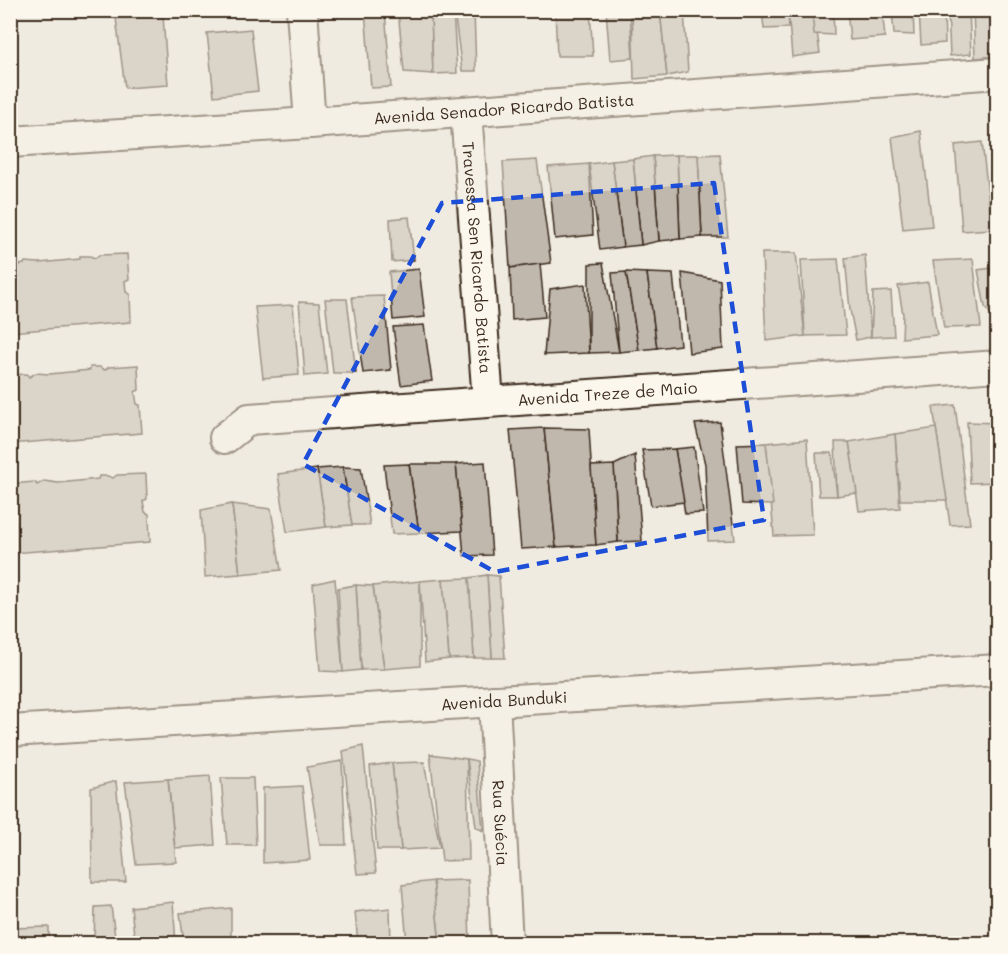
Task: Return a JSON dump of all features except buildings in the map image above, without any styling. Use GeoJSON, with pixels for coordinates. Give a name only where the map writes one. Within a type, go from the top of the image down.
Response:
{"type":"FeatureCollection","features":[{"type":"Feature","properties":{"kind":"street"},"geometry":{"type":"LineString","coordinates":[[302,10],[310,123]]}},
{"type":"Feature","properties":{"kind":"street","name":"Avenida Senador Ricardo Batista"},"geometry":{"type":"LineString","coordinates":[[10,142],[310,123],[998,73]]}},
{"type":"Feature","properties":{"kind":"street","name":"Travessa Sen Ricardo Batista"},"geometry":{"type":"LineString","coordinates":[[466,112],[488,401]]}},
{"type":"Feature","properties":{"kind":"street","name":"Avenida Treze de Maio"},"geometry":{"type":"LineString","coordinates":[[225,438],[249,419],[998,366]]}},
{"type":"Feature","properties":{"kind":"street","name":"Avenida Bunduki"},"geometry":{"type":"LineString","coordinates":[[10,731],[998,670]]}},
{"type":"Feature","properties":{"kind":"street","name":"Rua Suécia"},"geometry":{"type":"LineString","coordinates":[[494,701],[507,944]]}},
{"type":"Feature","properties":{"kind":"highlighted area"},"geometry":{"type":"Polygon","coordinates":[[[714,183],[764,520],[495,572],[303,464],[442,203],[714,183]]]}}]}
